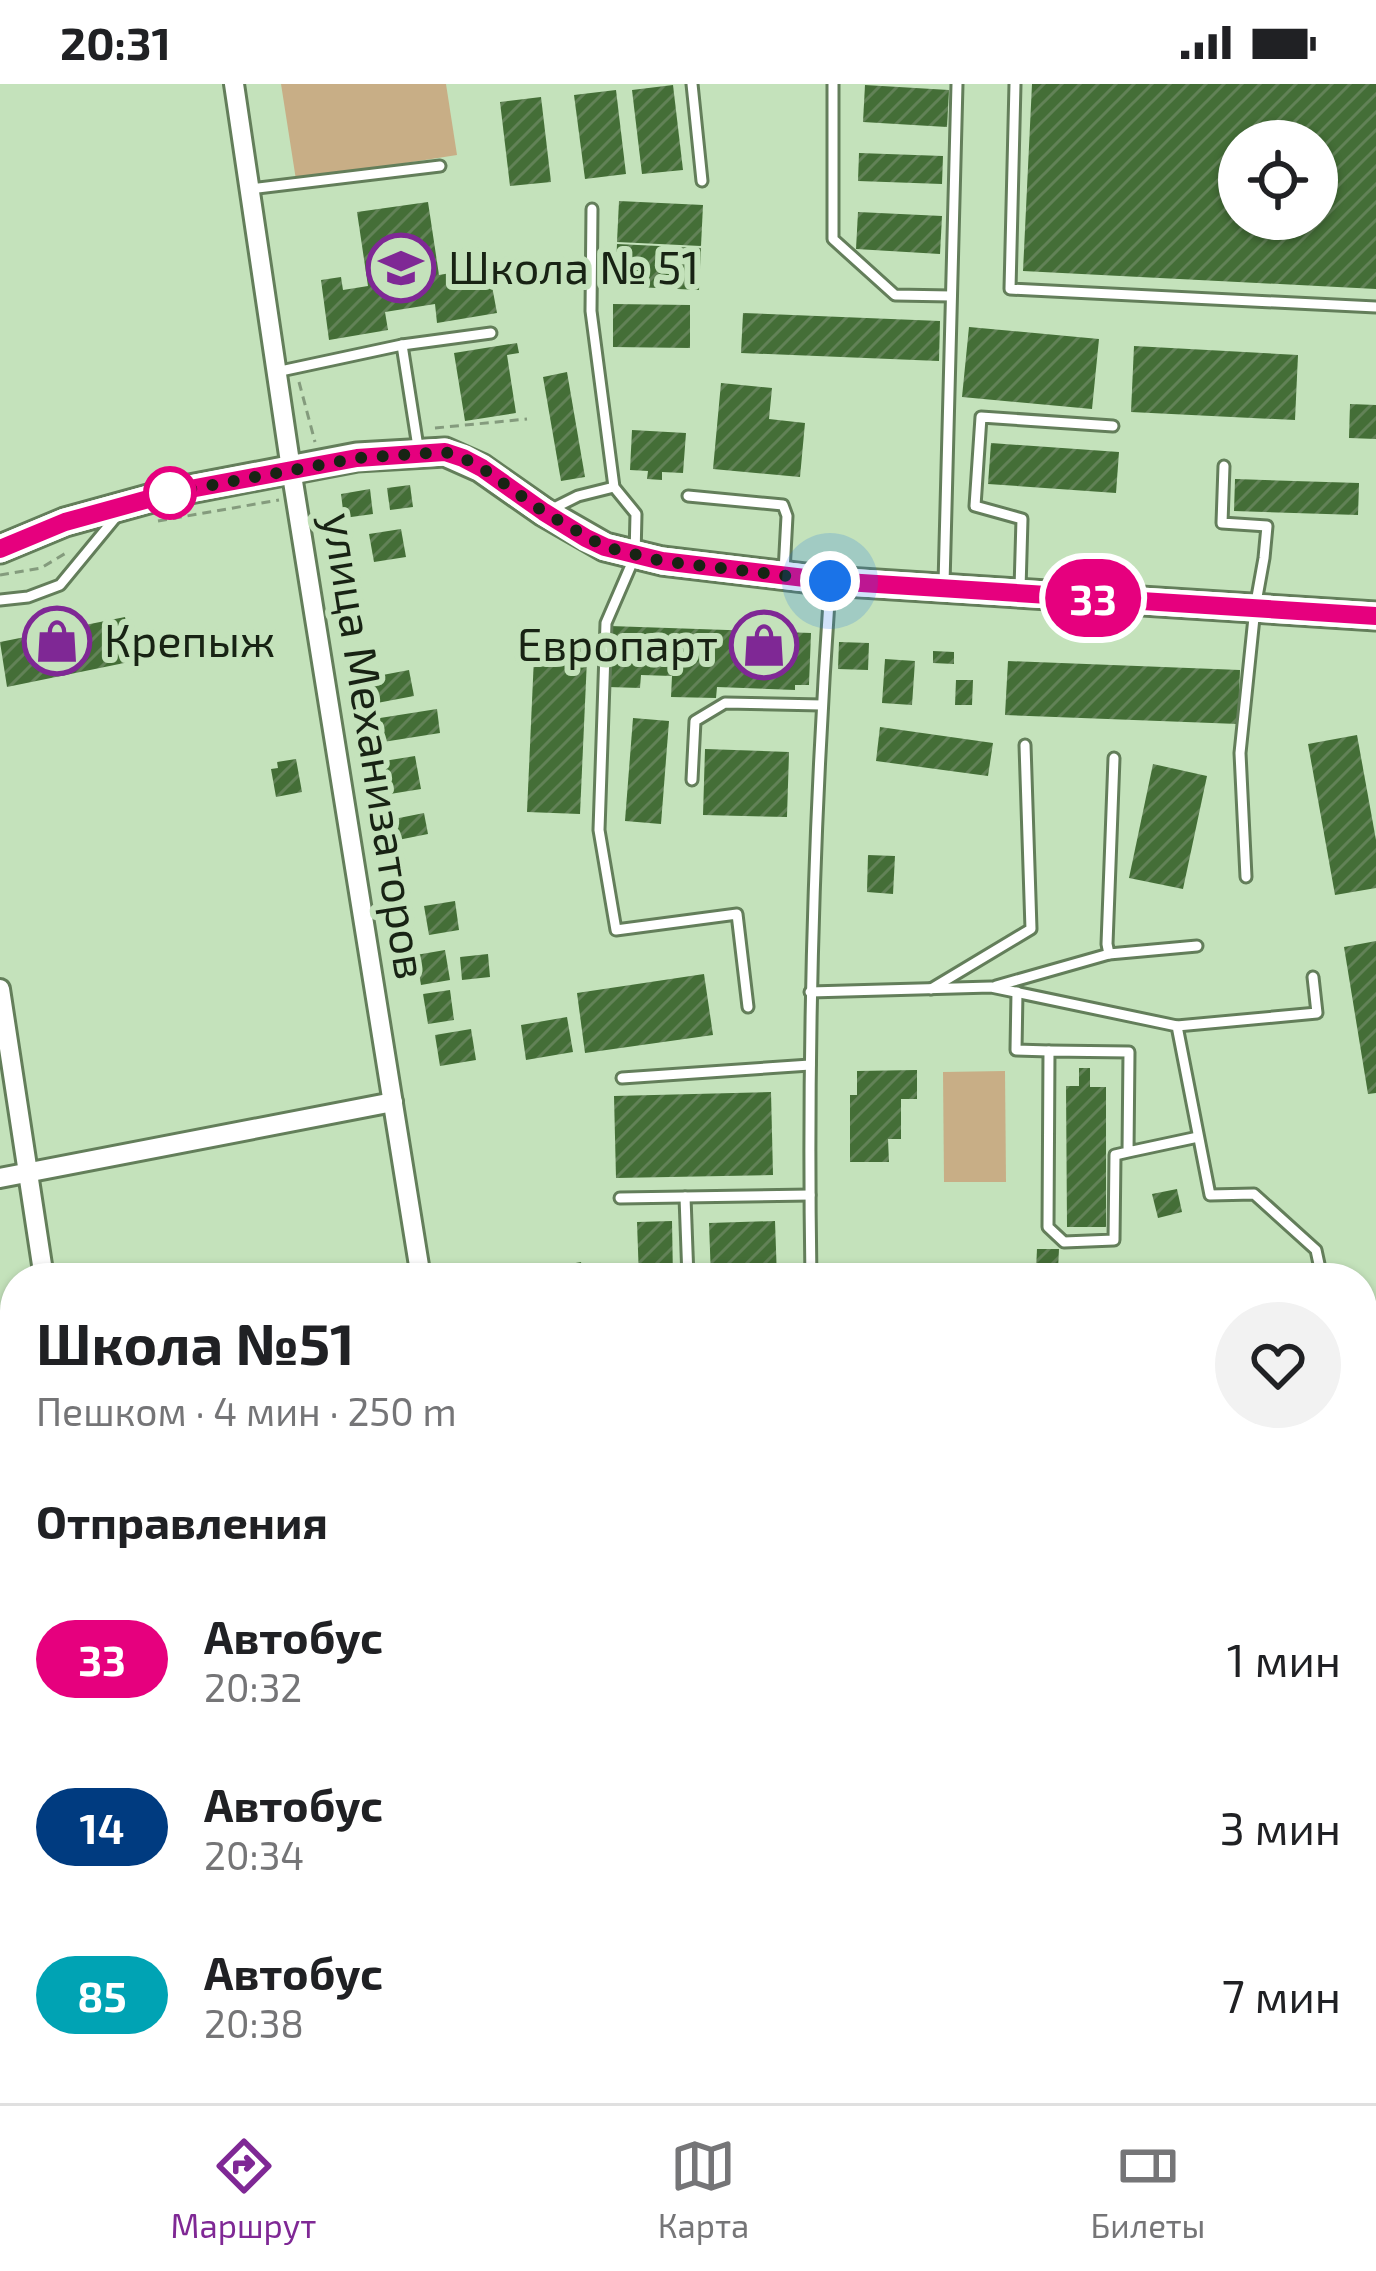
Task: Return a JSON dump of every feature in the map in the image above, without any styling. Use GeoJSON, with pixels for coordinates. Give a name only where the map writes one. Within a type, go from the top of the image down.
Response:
{"type":"FeatureCollection","features":[{"type":"Feature","properties":{"kind":"street","name":"улица Механизаторов"},"geometry":{"type":"LineString","coordinates":[[234,84],[419,1263]]}},
{"type":"Feature","properties":{"kind":"street"},"geometry":{"type":"LineString","coordinates":[[0,549],[127,503],[357,458],[445,452],[463,458],[605,547],[634,556],[830,581],[1376,616]]}},
{"type":"Feature","properties":{"kind":"street"},"geometry":{"type":"LineString","coordinates":[[0,989],[42,1263]]}},
{"type":"Feature","properties":{"kind":"street"},"geometry":{"type":"LineString","coordinates":[[0,1178],[393,1102]]}},
{"type":"Feature","properties":{"kind":"lane"},"geometry":{"type":"LineString","coordinates":[[692,84],[702,181]]}},
{"type":"Feature","properties":{"kind":"lane"},"geometry":{"type":"LineString","coordinates":[[833,84],[833,238],[896,295],[951,296]]}},
{"type":"Feature","properties":{"kind":"lane"},"geometry":{"type":"LineString","coordinates":[[944,589],[957,84]]}},
{"type":"Feature","properties":{"kind":"lane"},"geometry":{"type":"LineString","coordinates":[[1015,84],[1010,289],[1376,307]]}},
{"type":"Feature","properties":{"kind":"lane"},"geometry":{"type":"LineString","coordinates":[[250,190],[440,166]]}},
{"type":"Feature","properties":{"kind":"lane"},"geometry":{"type":"LineString","coordinates":[[592,209],[591,310],[614,487],[636,514],[634,556],[606,623],[599,830],[616,930],[736,914],[748,1007]]}},
{"type":"Feature","properties":{"kind":"lane"},"geometry":{"type":"LineString","coordinates":[[276,372],[402,345],[491,333]]}},
{"type":"Feature","properties":{"kind":"lane"},"geometry":{"type":"LineString","coordinates":[[402,345],[419,452]]}},
{"type":"Feature","properties":{"kind":"lane"},"geometry":{"type":"LineString","coordinates":[[1020,594],[1022,519],[975,506],[981,417],[1113,426]]}},
{"type":"Feature","properties":{"kind":"lane"},"geometry":{"type":"LineString","coordinates":[[1224,466],[1222,523],[1267,526],[1240,753],[1246,877]]}},
{"type":"Feature","properties":{"kind":"lane"},"geometry":{"type":"LineString","coordinates":[[544,512],[578,496],[614,487]]}},
{"type":"Feature","properties":{"kind":"lane"},"geometry":{"type":"LineString","coordinates":[[688,496],[783,505],[787,516],[784,577]]}},
{"type":"Feature","properties":{"kind":"lane"},"geometry":{"type":"LineString","coordinates":[[0,600],[28,597],[60,585],[127,503]]}},
{"type":"Feature","properties":{"kind":"lane"},"geometry":{"type":"LineString","coordinates":[[811,1263],[810,992],[830,581]]}},
{"type":"Feature","properties":{"kind":"lane"},"geometry":{"type":"LineString","coordinates":[[692,780],[695,721],[725,703],[822,705]]}},
{"type":"Feature","properties":{"kind":"lane"},"geometry":{"type":"LineString","coordinates":[[930,990],[1031,929],[1025,746]]}},
{"type":"Feature","properties":{"kind":"lane"},"geometry":{"type":"LineString","coordinates":[[1109,954],[1114,758]]}},
{"type":"Feature","properties":{"kind":"lane"},"geometry":{"type":"LineString","coordinates":[[810,992],[991,987],[1109,954],[1197,946]]}},
{"type":"Feature","properties":{"kind":"lane"},"geometry":{"type":"LineString","coordinates":[[991,987],[1177,1026],[1317,1013],[1312,976]]}},
{"type":"Feature","properties":{"kind":"lane"},"geometry":{"type":"LineString","coordinates":[[1017,992],[1016,1050],[1129,1052],[1128,1152]]}},
{"type":"Feature","properties":{"kind":"lane"},"geometry":{"type":"LineString","coordinates":[[1177,1026],[1210,1195],[1254,1194],[1316,1250],[1319,1263]]}},
{"type":"Feature","properties":{"kind":"lane"},"geometry":{"type":"LineString","coordinates":[[1049,1051],[1048,1226],[1064,1243],[1114,1240],[1115,1155],[1198,1137]]}},
{"type":"Feature","properties":{"kind":"lane"},"geometry":{"type":"LineString","coordinates":[[622,1078],[810,1065]]}},
{"type":"Feature","properties":{"kind":"lane"},"geometry":{"type":"LineString","coordinates":[[620,1198],[810,1195]]}},
{"type":"Feature","properties":{"kind":"lane"},"geometry":{"type":"LineString","coordinates":[[685,1197],[687,1263]]}},
{"type":"Feature","properties":{"kind":"path"},"geometry":{"type":"LineString","coordinates":[[151,523],[266,503]]}},
{"type":"Feature","properties":{"kind":"path"},"geometry":{"type":"LineString","coordinates":[[0,574],[40,568],[73,549]]}},
{"type":"Feature","properties":{"kind":"shaded area"},"geometry":{"type":"Polygon","coordinates":[[[281,84],[446,84],[457,155],[296,180],[281,84]]]}},
{"type":"Feature","properties":{"kind":"shaded area"},"geometry":{"type":"Polygon","coordinates":[[[1005,1071],[1006,1182],[944,1182],[943,1072],[1005,1071]]]}},
{"type":"Feature","properties":{"kind":"building"},"geometry":{"type":"Polygon","coordinates":[[[1032,84],[1376,84],[1376,289],[1023,271],[1032,84]]]}},
{"type":"Feature","properties":{"kind":"building"},"geometry":{"type":"Polygon","coordinates":[[[673,85],[683,170],[642,174],[632,90],[673,85]]]}},
{"type":"Feature","properties":{"kind":"building"},"geometry":{"type":"Polygon","coordinates":[[[865,85],[949,90],[947,127],[863,122],[865,85]]]}},
{"type":"Feature","properties":{"kind":"building"},"geometry":{"type":"Polygon","coordinates":[[[616,90],[626,174],[585,179],[574,95],[616,90]]]}},
{"type":"Feature","properties":{"kind":"building"},"geometry":{"type":"Polygon","coordinates":[[[541,97],[551,182],[510,186],[500,102],[541,97]]]}},
{"type":"Feature","properties":{"kind":"building"},"geometry":{"type":"Polygon","coordinates":[[[859,153],[943,156],[942,184],[858,181],[859,153]]]}},
{"type":"Feature","properties":{"kind":"building"},"geometry":{"type":"Polygon","coordinates":[[[619,201],[703,205],[701,246],[617,242],[619,201]]]}},
{"type":"Feature","properties":{"kind":"building"},"geometry":{"type":"Polygon","coordinates":[[[428,202],[439,275],[468,270],[466,258],[486,254],[497,313],[437,323],[435,304],[385,312],[388,330],[329,340],[321,280],[341,277],[343,290],[368,286],[357,212],[428,202]]]}},
{"type":"Feature","properties":{"kind":"building"},"geometry":{"type":"Polygon","coordinates":[[[858,212],[942,216],[940,254],[856,249],[858,212]]]}},
{"type":"Feature","properties":{"kind":"building"},"geometry":{"type":"Polygon","coordinates":[[[617,244],[701,248],[699,290],[615,286],[617,244]]]}},
{"type":"Feature","properties":{"kind":"building"},"geometry":{"type":"Polygon","coordinates":[[[613,304],[690,305],[690,348],[613,347],[613,304]]]}},
{"type":"Feature","properties":{"kind":"building"},"geometry":{"type":"Polygon","coordinates":[[[743,313],[940,321],[939,361],[741,353],[743,313]]]}},
{"type":"Feature","properties":{"kind":"building"},"geometry":{"type":"Polygon","coordinates":[[[969,327],[1099,339],[1092,409],[962,397],[969,327]]]}},
{"type":"Feature","properties":{"kind":"building"},"geometry":{"type":"Polygon","coordinates":[[[517,343],[519,353],[507,355],[516,413],[465,421],[454,353],[517,343]]]}},
{"type":"Feature","properties":{"kind":"building"},"geometry":{"type":"Polygon","coordinates":[[[1134,346],[1298,355],[1295,420],[1131,412],[1134,346]]]}},
{"type":"Feature","properties":{"kind":"building"},"geometry":{"type":"Polygon","coordinates":[[[567,372],[585,477],[561,481],[543,377],[567,372]]]}},
{"type":"Feature","properties":{"kind":"building"},"geometry":{"type":"Polygon","coordinates":[[[721,383],[772,388],[769,419],[805,423],[800,477],[713,469],[721,383]]]}},
{"type":"Feature","properties":{"kind":"building"},"geometry":{"type":"Polygon","coordinates":[[[1350,404],[1376,405],[1376,439],[1349,438],[1350,404]]]}},
{"type":"Feature","properties":{"kind":"building"},"geometry":{"type":"Polygon","coordinates":[[[632,430],[686,433],[683,473],[662,472],[662,480],[647,479],[648,471],[630,470],[632,430]]]}},
{"type":"Feature","properties":{"kind":"building"},"geometry":{"type":"Polygon","coordinates":[[[991,443],[1119,452],[1116,493],[988,484],[991,443]]]}},
{"type":"Feature","properties":{"kind":"building"},"geometry":{"type":"Polygon","coordinates":[[[1235,479],[1359,483],[1358,515],[1234,511],[1235,479]]]}},
{"type":"Feature","properties":{"kind":"building"},"geometry":{"type":"Polygon","coordinates":[[[410,485],[413,507],[390,510],[387,488],[410,485]]]}},
{"type":"Feature","properties":{"kind":"building"},"geometry":{"type":"Polygon","coordinates":[[[370,489],[373,514],[344,518],[341,494],[370,489]]]}},
{"type":"Feature","properties":{"kind":"building"},"geometry":{"type":"Polygon","coordinates":[[[401,529],[406,557],[374,562],[369,534],[401,529]]]}},
{"type":"Feature","properties":{"kind":"building"},"geometry":{"type":"Polygon","coordinates":[[[125,617],[134,661],[7,687],[0,642],[125,617]]]}},
{"type":"Feature","properties":{"kind":"building"},"geometry":{"type":"Polygon","coordinates":[[[610,626],[811,633],[809,685],[795,685],[795,690],[717,687],[716,698],[671,697],[672,676],[641,675],[640,688],[608,687],[610,626]]]}},
{"type":"Feature","properties":{"kind":"building"},"geometry":{"type":"Polygon","coordinates":[[[535,635],[588,637],[580,814],[527,812],[535,635]]]}},
{"type":"Feature","properties":{"kind":"building"},"geometry":{"type":"Polygon","coordinates":[[[839,642],[869,643],[868,670],[838,669],[839,642]]]}},
{"type":"Feature","properties":{"kind":"building"},"geometry":{"type":"Polygon","coordinates":[[[933,651],[954,652],[954,664],[933,663],[933,651]]]}},
{"type":"Feature","properties":{"kind":"building"},"geometry":{"type":"Polygon","coordinates":[[[885,659],[915,661],[912,705],[882,703],[885,659]]]}},
{"type":"Feature","properties":{"kind":"building"},"geometry":{"type":"Polygon","coordinates":[[[1008,661],[1240,670],[1238,724],[1005,715],[1008,661]]]}},
{"type":"Feature","properties":{"kind":"building"},"geometry":{"type":"Polygon","coordinates":[[[409,670],[414,696],[377,703],[372,677],[409,670]]]}},
{"type":"Feature","properties":{"kind":"building"},"geometry":{"type":"Polygon","coordinates":[[[956,680],[973,680],[972,705],[955,705],[956,680]]]}},
{"type":"Feature","properties":{"kind":"building"},"geometry":{"type":"Polygon","coordinates":[[[437,709],[440,733],[383,742],[380,718],[437,709]]]}},
{"type":"Feature","properties":{"kind":"building"},"geometry":{"type":"Polygon","coordinates":[[[633,718],[669,721],[661,824],[625,821],[633,718]]]}},
{"type":"Feature","properties":{"kind":"building"},"geometry":{"type":"Polygon","coordinates":[[[880,727],[993,743],[988,776],[876,761],[880,727]]]}},
{"type":"Feature","properties":{"kind":"building"},"geometry":{"type":"Polygon","coordinates":[[[1357,735],[1376,840],[1376,888],[1335,895],[1308,744],[1357,735]]]}},
{"type":"Feature","properties":{"kind":"building"},"geometry":{"type":"Polygon","coordinates":[[[705,749],[789,752],[787,817],[703,815],[705,749]]]}},
{"type":"Feature","properties":{"kind":"building"},"geometry":{"type":"Polygon","coordinates":[[[415,756],[421,789],[390,794],[384,761],[415,756]]]}},
{"type":"Feature","properties":{"kind":"building"},"geometry":{"type":"Polygon","coordinates":[[[296,759],[302,792],[276,797],[271,769],[278,768],[277,762],[296,759]]]}},
{"type":"Feature","properties":{"kind":"building"},"geometry":{"type":"Polygon","coordinates":[[[1153,764],[1207,776],[1183,889],[1129,878],[1153,764]]]}},
{"type":"Feature","properties":{"kind":"building"},"geometry":{"type":"Polygon","coordinates":[[[424,813],[428,834],[398,840],[394,819],[424,813]]]}},
{"type":"Feature","properties":{"kind":"building"},"geometry":{"type":"Polygon","coordinates":[[[868,855],[895,856],[893,894],[867,892],[868,855]]]}},
{"type":"Feature","properties":{"kind":"building"},"geometry":{"type":"Polygon","coordinates":[[[455,901],[459,930],[429,935],[424,906],[455,901]]]}},
{"type":"Feature","properties":{"kind":"building"},"geometry":{"type":"Polygon","coordinates":[[[1376,941],[1376,1093],[1368,1094],[1344,947],[1376,941]]]}},
{"type":"Feature","properties":{"kind":"building"},"geometry":{"type":"Polygon","coordinates":[[[445,950],[450,980],[421,985],[416,955],[445,950]]]}},
{"type":"Feature","properties":{"kind":"building"},"geometry":{"type":"Polygon","coordinates":[[[488,954],[490,977],[462,980],[460,957],[488,954]]]}},
{"type":"Feature","properties":{"kind":"building"},"geometry":{"type":"Polygon","coordinates":[[[704,974],[713,1035],[585,1053],[577,993],[704,974]]]}},
{"type":"Feature","properties":{"kind":"building"},"geometry":{"type":"Polygon","coordinates":[[[450,990],[454,1020],[428,1024],[423,994],[450,990]]]}},
{"type":"Feature","properties":{"kind":"building"},"geometry":{"type":"Polygon","coordinates":[[[567,1017],[573,1052],[526,1060],[521,1025],[567,1017]]]}},
{"type":"Feature","properties":{"kind":"building"},"geometry":{"type":"Polygon","coordinates":[[[471,1029],[476,1060],[440,1066],[435,1035],[471,1029]]]}},
{"type":"Feature","properties":{"kind":"building"},"geometry":{"type":"Polygon","coordinates":[[[1079,1068],[1090,1068],[1090,1087],[1106,1087],[1106,1227],[1067,1227],[1066,1086],[1079,1086],[1079,1068]]]}},
{"type":"Feature","properties":{"kind":"building"},"geometry":{"type":"Polygon","coordinates":[[[917,1070],[917,1099],[901,1099],[901,1139],[888,1139],[889,1162],[850,1162],[850,1095],[857,1095],[857,1071],[917,1070]]]}},
{"type":"Feature","properties":{"kind":"building"},"geometry":{"type":"Polygon","coordinates":[[[771,1092],[773,1175],[616,1178],[614,1096],[771,1092]]]}},
{"type":"Feature","properties":{"kind":"building"},"geometry":{"type":"Polygon","coordinates":[[[1177,1189],[1182,1212],[1158,1218],[1152,1194],[1177,1189]]]}},
{"type":"Feature","properties":{"kind":"building"},"geometry":{"type":"Polygon","coordinates":[[[672,1221],[673,1263],[638,1263],[637,1222],[672,1221]]]}},
{"type":"Feature","properties":{"kind":"building"},"geometry":{"type":"Polygon","coordinates":[[[775,1221],[776,1263],[710,1263],[709,1223],[775,1221]]]}},
{"type":"Feature","properties":{"kind":"building"},"geometry":{"type":"Polygon","coordinates":[[[1037,1249],[1059,1249],[1058,1263],[1036,1263],[1037,1249]]]}},
{"type":"Feature","properties":{"kind":"bus line","name":"33"},"geometry":{"type":"LineString","coordinates":[[0,549],[65,522],[174,492],[357,458],[445,452],[482,468],[586,538],[662,561],[830,581],[1376,616]]}},
{"type":"Feature","properties":{"kind":"place","name":"Школа № 51"},"geometry":{"type":"Point","coordinates":[401,268]}},
{"type":"Feature","properties":{"kind":"place","name":"Крепыж"},"geometry":{"type":"Point","coordinates":[57,641]}},
{"type":"Feature","properties":{"kind":"place","name":"Европарт"},"geometry":{"type":"Point","coordinates":[764,645]}},
{"type":"Feature","properties":{"kind":"route"},"geometry":{"type":"LineString","coordinates":[[170,493],[357,458],[445,452],[482,468],[605,547],[662,561],[830,581]]}}]}
